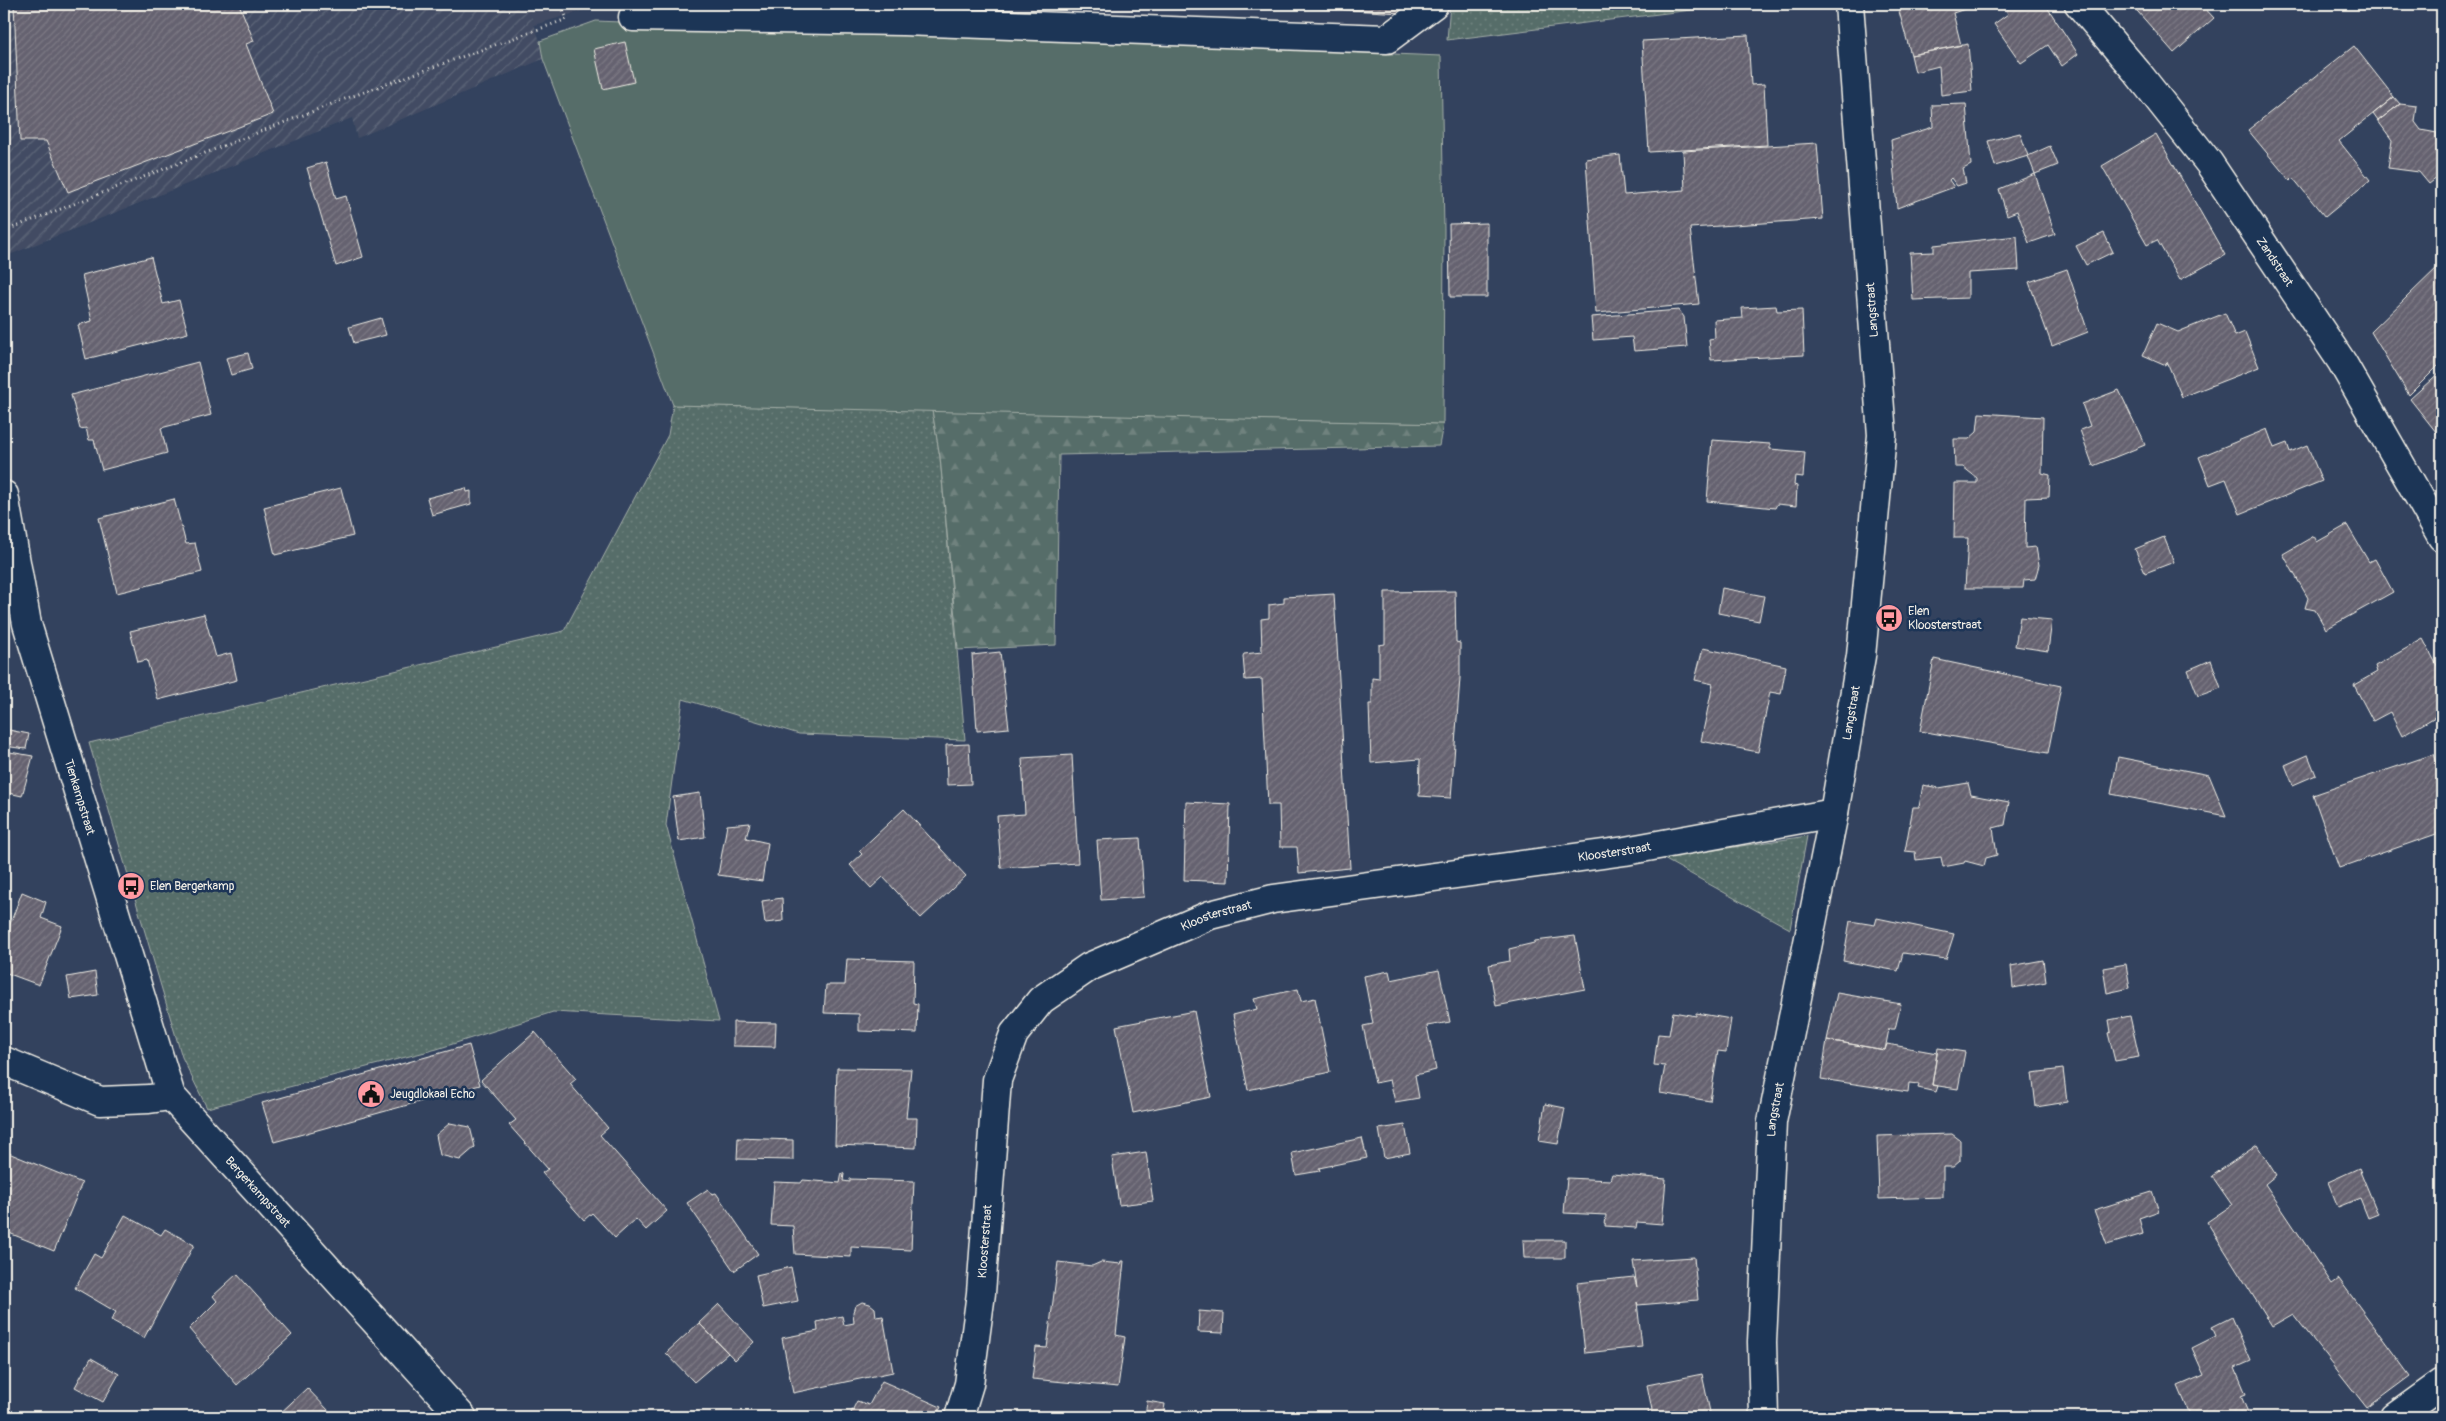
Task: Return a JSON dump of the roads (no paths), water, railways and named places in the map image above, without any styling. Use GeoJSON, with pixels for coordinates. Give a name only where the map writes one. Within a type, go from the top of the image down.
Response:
{"type":"FeatureCollection","features":[{"type":"Feature","properties":{"kind":"street"},"geometry":{"type":"LineString","coordinates":[[872,4],[878,11],[903,21]]}},
{"type":"Feature","properties":{"kind":"street"},"geometry":{"type":"LineString","coordinates":[[633,17],[903,21],[1387,39],[1434,4]]}},
{"type":"Feature","properties":{"kind":"street","name":"Langstraat"},"geometry":{"type":"LineString","coordinates":[[1764,1417],[1762,1342],[1772,1122],[1834,813],[1861,656],[1882,435],[1849,4]]}},
{"type":"Feature","properties":{"kind":"street","name":"Zandstraat"},"geometry":{"type":"LineString","coordinates":[[2079,4],[2137,72],[2214,172],[2342,362],[2442,537]]}},
{"type":"Feature","properties":{"kind":"street","name":"Tienkampstraat"},"geometry":{"type":"LineString","coordinates":[[4,495],[27,624],[171,1096]]}},
{"type":"Feature","properties":{"kind":"street","name":"Kloosterstraat"},"geometry":{"type":"LineString","coordinates":[[959,1417],[969,1384],[981,1293],[997,1080],[1014,1034],[1040,1000],[1098,963],[1210,916],[1273,899],[1625,851],[1834,813]]}},
{"type":"Feature","properties":{"kind":"street"},"geometry":{"type":"LineString","coordinates":[[4,1062],[100,1101],[171,1096]]}},
{"type":"Feature","properties":{"kind":"street","name":"Bergerkampstraat"},"geometry":{"type":"LineString","coordinates":[[171,1096],[462,1417]]}},
{"type":"Feature","properties":{"kind":"street"},"geometry":{"type":"LineString","coordinates":[[2395,1417],[2442,1383]]}},
{"type":"Feature","properties":{"kind":"place","name":"Elen Kloosterstraat"},"geometry":{"type":"Point","coordinates":[1889,618]}},
{"type":"Feature","properties":{"kind":"place","name":"Elen Bergerkamp"},"geometry":{"type":"Point","coordinates":[131,886]}},
{"type":"Feature","properties":{"kind":"place","name":"Jeugdlokaal Echo"},"geometry":{"type":"Point","coordinates":[371,1094]}}]}
